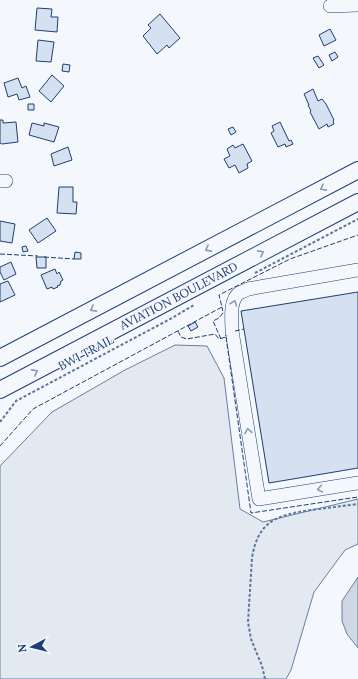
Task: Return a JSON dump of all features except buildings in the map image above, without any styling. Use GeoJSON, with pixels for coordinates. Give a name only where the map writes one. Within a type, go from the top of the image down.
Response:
{"type":"FeatureCollection","features":[{"type":"Feature","properties":{"kind":"main road"},"geometry":{"type":"LineString","coordinates":[[0,358],[358,170]]}},
{"type":"Feature","properties":{"kind":"main road","name":"AVIATION BOULEVARD"},"geometry":{"type":"LineString","coordinates":[[0,390],[358,202]]}},
{"type":"Feature","properties":{"kind":"street"},"geometry":{"type":"LineString","coordinates":[[330,6],[358,5]]}},
{"type":"Feature","properties":{"kind":"street"},"geometry":{"type":"LineString","coordinates":[[358,270],[248,289],[239,294],[234,301],[232,308],[232,331],[259,499],[358,483]]}},
{"type":"Feature","properties":{"kind":"path"},"geometry":{"type":"LineString","coordinates":[[249,276],[358,219]]}},
{"type":"Feature","properties":{"kind":"path","name":"BWI TRAIL"},"geometry":{"type":"LineString","coordinates":[[0,422],[16,401],[172,318],[195,304]]}},
{"type":"Feature","properties":{"kind":"path"},"geometry":{"type":"LineString","coordinates":[[265,679],[262,666],[251,639],[248,622],[252,558],[258,537],[264,527],[270,522],[286,514],[358,504]]}},
{"type":"Feature","properties":{"kind":"shaded area"},"geometry":{"type":"Polygon","coordinates":[[[175,345],[207,346],[224,378],[240,509],[263,522],[358,499],[358,544],[345,550],[314,592],[291,670],[286,679],[0,679],[0,466],[52,412],[125,370],[175,345]]]}},
{"type":"Feature","properties":{"kind":"shaded area"},"geometry":{"type":"Polygon","coordinates":[[[358,577],[358,648],[347,634],[342,621],[342,601],[358,577]]]}},
{"type":"Feature","properties":{"kind":"fence"},"geometry":{"type":"LineString","coordinates":[[0,446],[33,409],[222,307],[219,295],[290,259],[358,235]]}},
{"type":"Feature","properties":{"kind":"fence"},"geometry":{"type":"LineString","coordinates":[[0,254],[38,256]]}},
{"type":"Feature","properties":{"kind":"fence"},"geometry":{"type":"LineString","coordinates":[[44,257],[74,259]]}},
{"type":"Feature","properties":{"kind":"fence"},"geometry":{"type":"LineString","coordinates":[[221,339],[213,321],[219,318],[223,313],[222,307]]}},
{"type":"Feature","properties":{"kind":"fence"},"geometry":{"type":"LineString","coordinates":[[235,331],[244,329]]}},
{"type":"Feature","properties":{"kind":"fence"},"geometry":{"type":"LineString","coordinates":[[178,331],[181,337],[187,339],[215,334],[219,339],[226,337],[226,335]]}},
{"type":"Feature","properties":{"kind":"fence"},"geometry":{"type":"LineString","coordinates":[[226,337],[251,513],[358,497]]}}]}
